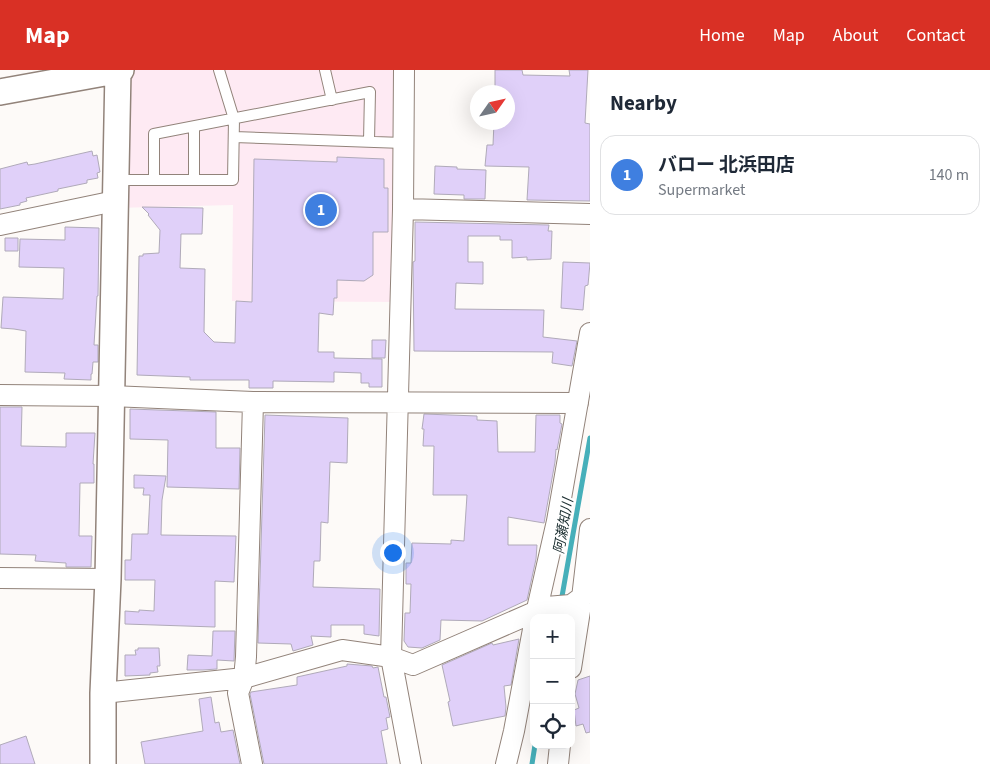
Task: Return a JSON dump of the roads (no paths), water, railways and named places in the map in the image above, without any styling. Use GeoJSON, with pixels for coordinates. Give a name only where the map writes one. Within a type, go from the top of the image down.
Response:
{"type":"FeatureCollection","features":[{"type":"Feature","properties":{"kind":"street"},"geometry":{"type":"LineString","coordinates":[[0,92],[119,70],[108,579],[103,693],[103,764]]}},
{"type":"Feature","properties":{"kind":"street"},"geometry":{"type":"LineString","coordinates":[[404,70],[403,209],[392,657],[411,764]]}},
{"type":"Feature","properties":{"kind":"street"},"geometry":{"type":"LineString","coordinates":[[0,225],[116,191]]}},
{"type":"Feature","properties":{"kind":"street"},"geometry":{"type":"LineString","coordinates":[[403,209],[590,214]]}},
{"type":"Feature","properties":{"kind":"street"},"geometry":{"type":"LineString","coordinates":[[538,614],[557,521],[590,333]]}},
{"type":"Feature","properties":{"kind":"street"},"geometry":{"type":"LineString","coordinates":[[0,395],[111,396],[253,402],[578,403]]}},
{"type":"Feature","properties":{"kind":"street"},"geometry":{"type":"LineString","coordinates":[[252,764],[238,693],[244,678],[246,657],[253,402]]}},
{"type":"Feature","properties":{"kind":"street"},"geometry":{"type":"LineString","coordinates":[[572,659],[590,530]]}},
{"type":"Feature","properties":{"kind":"street"},"geometry":{"type":"LineString","coordinates":[[0,578],[108,579]]}},
{"type":"Feature","properties":{"kind":"street"},"geometry":{"type":"LineString","coordinates":[[541,614],[581,598]]}},
{"type":"Feature","properties":{"kind":"street"},"geometry":{"type":"LineString","coordinates":[[103,693],[244,678],[342,650],[392,657],[413,665],[530,618]]}},
{"type":"Feature","properties":{"kind":"street"},"geometry":{"type":"LineString","coordinates":[[506,764],[530,654]]}},
{"type":"Feature","properties":{"kind":"street"},"geometry":{"type":"LineString","coordinates":[[575,666],[590,660]]}},
{"type":"Feature","properties":{"kind":"street"},"geometry":{"type":"LineString","coordinates":[[558,764],[560,749]]}},
{"type":"Feature","properties":{"kind":"lane"},"geometry":{"type":"LineString","coordinates":[[116,191],[154,180],[233,180],[234,119],[220,70]]}},
{"type":"Feature","properties":{"kind":"lane"},"geometry":{"type":"LineString","coordinates":[[325,70],[332,100]]}},
{"type":"Feature","properties":{"kind":"lane"},"geometry":{"type":"LineString","coordinates":[[154,180],[154,134],[370,92],[369,142]]}},
{"type":"Feature","properties":{"kind":"lane"},"geometry":{"type":"LineString","coordinates":[[194,127],[194,180]]}},
{"type":"Feature","properties":{"kind":"lane"},"geometry":{"type":"LineString","coordinates":[[234,136],[404,143]]}},
{"type":"Feature","properties":{"kind":"waterway","name":"阿瀬知川"},"geometry":{"type":"LineString","coordinates":[[561,602],[590,438]]}},
{"type":"Feature","properties":{"kind":"waterway","name":"阿瀬知川"},"geometry":{"type":"LineString","coordinates":[[532,764],[534,749]]}},
{"type":"Feature","properties":{"kind":"place","name":"バロー 北浜田店"},"geometry":{"type":"Point","coordinates":[321,210]}}]}
